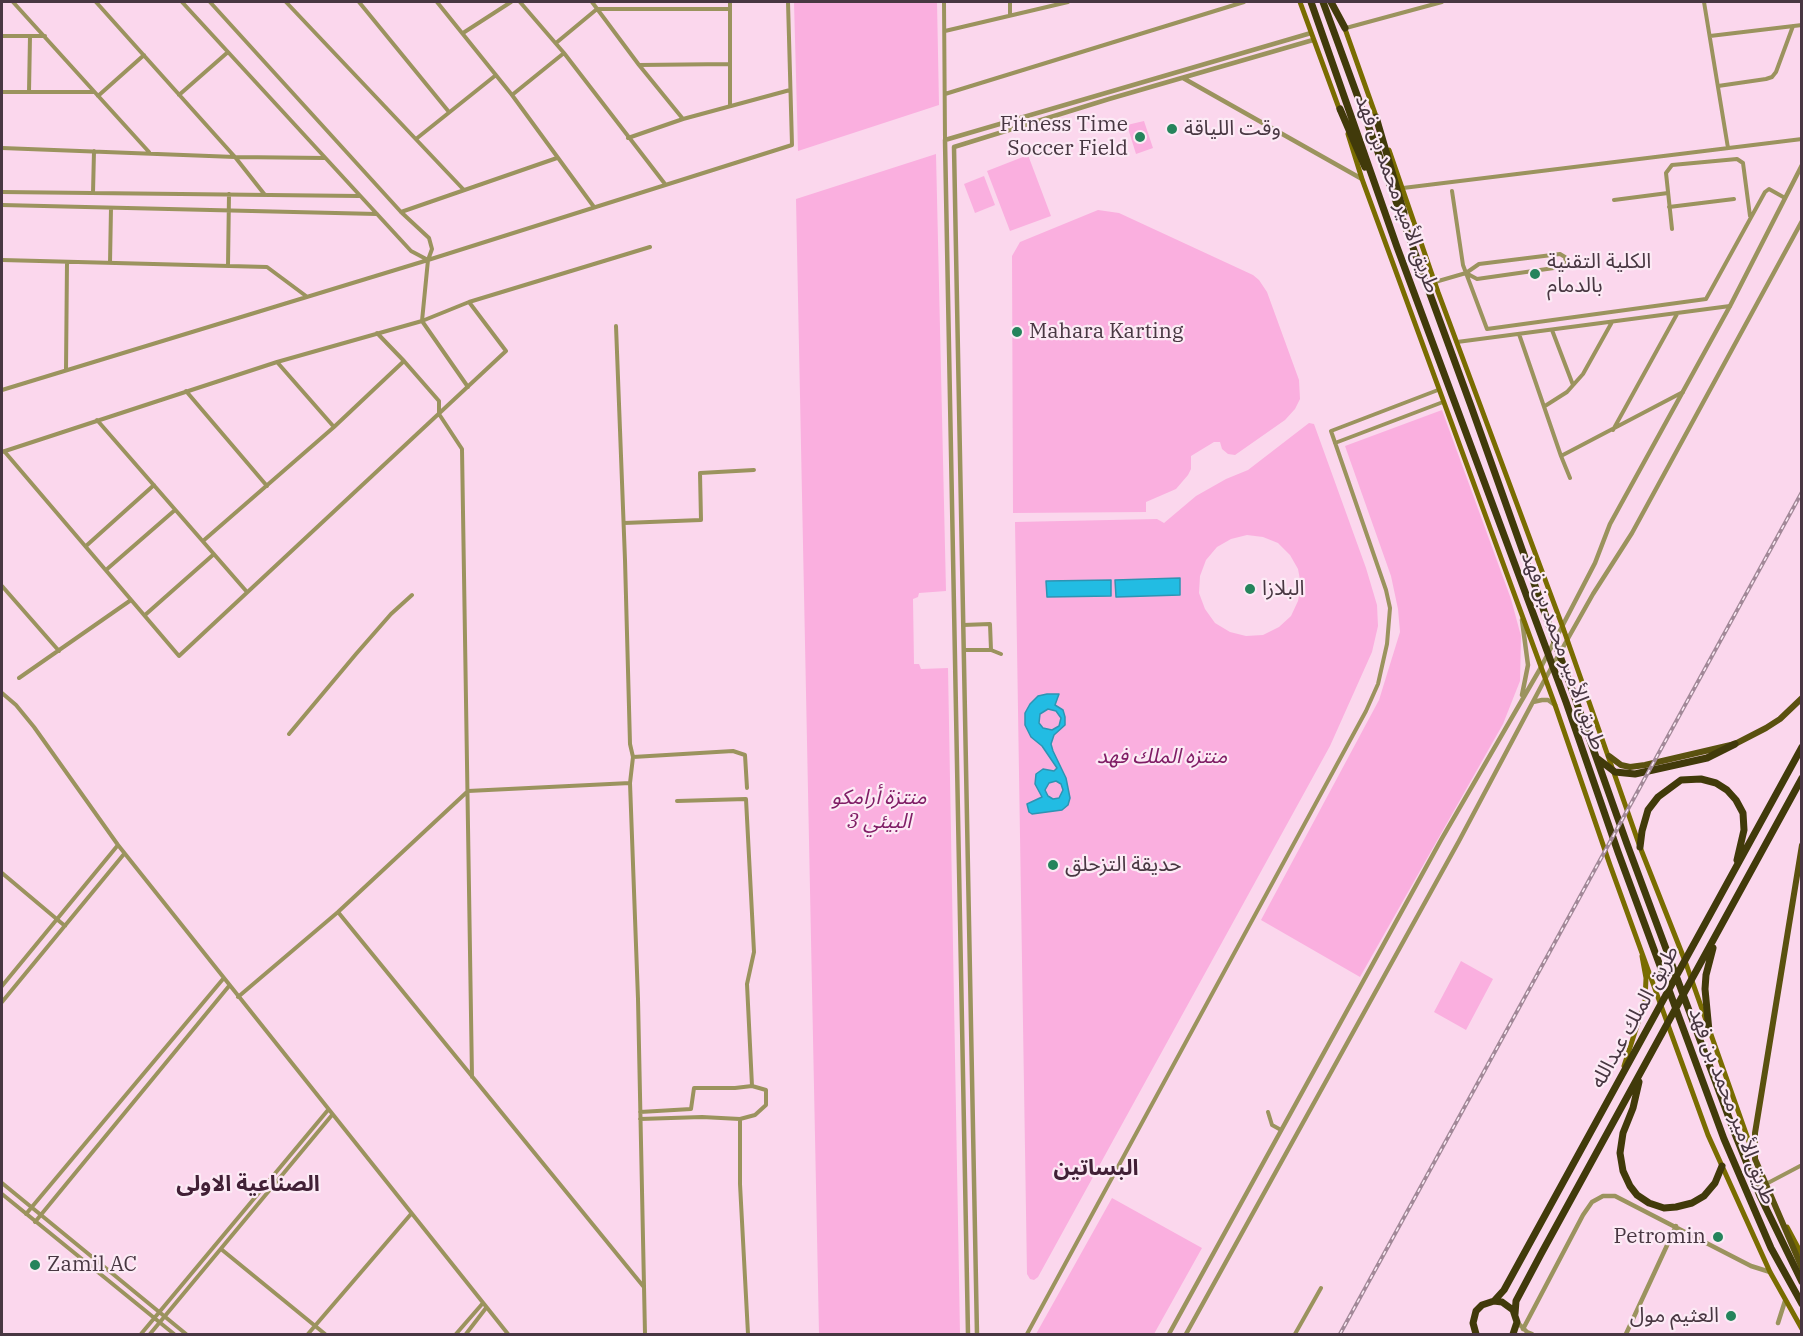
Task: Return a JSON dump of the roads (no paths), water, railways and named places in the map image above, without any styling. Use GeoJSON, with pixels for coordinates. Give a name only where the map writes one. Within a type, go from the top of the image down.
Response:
{"type":"FeatureCollection","features":[{"type":"Feature","properties":{"kind":"highway","name":"طريق الأمير محمد بن فهد"},"geometry":{"type":"LineString","coordinates":[[1311,2],[1397,247],[1724,1139],[1771,1248],[1802,1304]]}},
{"type":"Feature","properties":{"kind":"highway","name":"طريق الأمير محمد بن فهد"},"geometry":{"type":"LineString","coordinates":[[1323,2],[1735,1134],[1773,1224],[1802,1281]]}},
{"type":"Feature","properties":{"kind":"highway"},"geometry":{"type":"LineString","coordinates":[[1333,2],[1345,28]]}},
{"type":"Feature","properties":{"kind":"highway"},"geometry":{"type":"LineString","coordinates":[[1340,109],[1397,247]]}},
{"type":"Feature","properties":{"kind":"highway"},"geometry":{"type":"LineString","coordinates":[[1376,117],[1421,270]]}},
{"type":"Feature","properties":{"kind":"highway"},"geometry":{"type":"LineString","coordinates":[[1596,756],[1615,772],[1635,774],[1707,758],[1735,744]]}},
{"type":"Feature","properties":{"kind":"highway","name":"طريق الملك عبدالله"},"geometry":{"type":"LineString","coordinates":[[1476,1335],[1473,1323],[1476,1311],[1482,1305],[1494,1301],[1504,1290],[1802,747]]}},
{"type":"Feature","properties":{"kind":"highway"},"geometry":{"type":"LineString","coordinates":[[1640,847],[1648,810],[1668,788],[1681,780],[1701,779],[1716,783],[1727,790],[1743,813],[1742,842],[1733,873]]}},
{"type":"Feature","properties":{"kind":"highway","name":"طريق الملك عبدالله"},"geometry":{"type":"LineString","coordinates":[[1515,1314],[1516,1301],[1802,780]]}},
{"type":"Feature","properties":{"kind":"highway"},"geometry":{"type":"LineString","coordinates":[[1709,1031],[1706,982],[1715,939]]}},
{"type":"Feature","properties":{"kind":"highway"},"geometry":{"type":"LineString","coordinates":[[1641,1074],[1633,1108],[1623,1133],[1620,1154],[1623,1172],[1636,1195],[1664,1208],[1676,1208],[1692,1203],[1704,1196],[1715,1183],[1722,1166]]}},
{"type":"Feature","properties":{"kind":"highway"},"geometry":{"type":"LineString","coordinates":[[1494,1301],[1506,1304],[1515,1314],[1517,1322],[1513,1335]]}},
{"type":"Feature","properties":{"kind":"main road"},"geometry":{"type":"LineString","coordinates":[[1300,2],[1708,1135],[1770,1272],[1802,1329]]}},
{"type":"Feature","properties":{"kind":"main road"},"geometry":{"type":"LineString","coordinates":[[1345,28],[1403,188],[1434,282],[1562,625],[1640,847],[1685,961],[1755,1159],[1802,1268]]}},
{"type":"Feature","properties":{"kind":"main road"},"geometry":{"type":"LineString","coordinates":[[1609,756],[1621,765],[1630,767],[1735,744],[1780,719],[1802,698]]}},
{"type":"Feature","properties":{"kind":"main road"},"geometry":{"type":"LineString","coordinates":[[1755,1159],[1755,1133],[1802,846]]}},
{"type":"Feature","properties":{"kind":"main road"},"geometry":{"type":"LineString","coordinates":[[1621,1078],[1646,1001],[1646,978],[1641,946]]}},
{"type":"Feature","properties":{"kind":"main road"},"geometry":{"type":"LineString","coordinates":[[1766,1184],[1802,1255]]}},
{"type":"Feature","properties":{"kind":"street"},"geometry":{"type":"LineString","coordinates":[[14,2],[149,152]]}},
{"type":"Feature","properties":{"kind":"street"},"geometry":{"type":"LineString","coordinates":[[96,2],[235,157],[265,195]]}},
{"type":"Feature","properties":{"kind":"street"},"geometry":{"type":"LineString","coordinates":[[182,2],[411,251],[428,260]]}},
{"type":"Feature","properties":{"kind":"street"},"geometry":{"type":"LineString","coordinates":[[210,2],[401,212],[429,238],[432,249],[428,260],[422,321],[468,387]]}},
{"type":"Feature","properties":{"kind":"street"},"geometry":{"type":"LineString","coordinates":[[286,2],[463,189]]}},
{"type":"Feature","properties":{"kind":"street"},"geometry":{"type":"LineString","coordinates":[[359,2],[449,112]]}},
{"type":"Feature","properties":{"kind":"street"},"geometry":{"type":"LineString","coordinates":[[437,2],[512,95],[594,207]]}},
{"type":"Feature","properties":{"kind":"street"},"geometry":{"type":"LineString","coordinates":[[463,33],[511,2]]}},
{"type":"Feature","properties":{"kind":"street"},"geometry":{"type":"LineString","coordinates":[[520,2],[564,53],[664,184]]}},
{"type":"Feature","properties":{"kind":"street"},"geometry":{"type":"LineString","coordinates":[[592,2],[683,119]]}},
{"type":"Feature","properties":{"kind":"street"},"geometry":{"type":"LineString","coordinates":[[730,2],[730,106]]}},
{"type":"Feature","properties":{"kind":"street"},"geometry":{"type":"LineString","coordinates":[[2,390],[428,260],[792,145],[788,2]]}},
{"type":"Feature","properties":{"kind":"street"},"geometry":{"type":"LineString","coordinates":[[944,2],[968,1335]]}},
{"type":"Feature","properties":{"kind":"street"},"geometry":{"type":"LineString","coordinates":[[1010,2],[1010,15]]}},
{"type":"Feature","properties":{"kind":"street"},"geometry":{"type":"LineString","coordinates":[[945,31],[1068,2]]}},
{"type":"Feature","properties":{"kind":"street"},"geometry":{"type":"LineString","coordinates":[[945,94],[1233,3],[1244,2]]}},
{"type":"Feature","properties":{"kind":"street"},"geometry":{"type":"LineString","coordinates":[[1345,28],[1442,2]]}},
{"type":"Feature","properties":{"kind":"street"},"geometry":{"type":"LineString","coordinates":[[1704,2],[1728,148]]}},
{"type":"Feature","properties":{"kind":"street"},"geometry":{"type":"LineString","coordinates":[[556,43],[597,9],[730,9]]}},
{"type":"Feature","properties":{"kind":"street"},"geometry":{"type":"LineString","coordinates":[[1710,36],[1802,25]]}},
{"type":"Feature","properties":{"kind":"street"},"geometry":{"type":"LineString","coordinates":[[1718,86],[1766,79],[1772,76],[1776,72],[1793,26]]}},
{"type":"Feature","properties":{"kind":"street"},"geometry":{"type":"LineString","coordinates":[[945,140],[1311,33]]}},
{"type":"Feature","properties":{"kind":"street"},"geometry":{"type":"LineString","coordinates":[[2,36],[45,36]]}},
{"type":"Feature","properties":{"kind":"street"},"geometry":{"type":"LineString","coordinates":[[29,92],[30,36]]}},
{"type":"Feature","properties":{"kind":"street"},"geometry":{"type":"LineString","coordinates":[[954,147],[1313,40]]}},
{"type":"Feature","properties":{"kind":"street"},"geometry":{"type":"LineString","coordinates":[[179,95],[228,52]]}},
{"type":"Feature","properties":{"kind":"street"},"geometry":{"type":"LineString","coordinates":[[512,95],[564,53]]}},
{"type":"Feature","properties":{"kind":"street"},"geometry":{"type":"LineString","coordinates":[[2,92],[96,94],[144,55]]}},
{"type":"Feature","properties":{"kind":"street"},"geometry":{"type":"LineString","coordinates":[[639,65],[730,64]]}},
{"type":"Feature","properties":{"kind":"street"},"geometry":{"type":"LineString","coordinates":[[1177,72],[1183,78],[1362,179]]}},
{"type":"Feature","properties":{"kind":"street"},"geometry":{"type":"LineString","coordinates":[[416,139],[496,75]]}},
{"type":"Feature","properties":{"kind":"street"},"geometry":{"type":"LineString","coordinates":[[628,138],[683,119],[790,90]]}},
{"type":"Feature","properties":{"kind":"street"},"geometry":{"type":"LineString","coordinates":[[1403,188],[1802,139]]}},
{"type":"Feature","properties":{"kind":"street"},"geometry":{"type":"LineString","coordinates":[[945,140],[954,147]]}},
{"type":"Feature","properties":{"kind":"street"},"geometry":{"type":"LineString","coordinates":[[954,147],[977,1335]]}},
{"type":"Feature","properties":{"kind":"street"},"geometry":{"type":"LineString","coordinates":[[2,148],[325,158]]}},
{"type":"Feature","properties":{"kind":"street"},"geometry":{"type":"LineString","coordinates":[[93,193],[94,151]]}},
{"type":"Feature","properties":{"kind":"street"},"geometry":{"type":"LineString","coordinates":[[401,212],[557,158]]}},
{"type":"Feature","properties":{"kind":"street"},"geometry":{"type":"LineString","coordinates":[[1672,229],[1666,173],[1672,165],[1737,159],[1743,163],[1750,216]]}},
{"type":"Feature","properties":{"kind":"street"},"geometry":{"type":"LineString","coordinates":[[1169,1335],[1441,840],[1540,669],[1595,563],[1610,524],[1730,306],[1802,165]]}},
{"type":"Feature","properties":{"kind":"street"},"geometry":{"type":"LineString","coordinates":[[1452,191],[1466,273],[1487,329],[1706,299],[1765,192],[1769,189],[1785,198]]}},
{"type":"Feature","properties":{"kind":"street"},"geometry":{"type":"LineString","coordinates":[[2,192],[359,196]]}},
{"type":"Feature","properties":{"kind":"street"},"geometry":{"type":"LineString","coordinates":[[1614,200],[1668,193]]}},
{"type":"Feature","properties":{"kind":"street"},"geometry":{"type":"LineString","coordinates":[[228,266],[230,194]]}},
{"type":"Feature","properties":{"kind":"street"},"geometry":{"type":"LineString","coordinates":[[1669,207],[1734,199]]}},
{"type":"Feature","properties":{"kind":"street"},"geometry":{"type":"LineString","coordinates":[[2,205],[377,214]]}},
{"type":"Feature","properties":{"kind":"street"},"geometry":{"type":"LineString","coordinates":[[110,263],[111,208]]}},
{"type":"Feature","properties":{"kind":"street"},"geometry":{"type":"LineString","coordinates":[[946,210],[956,210]]}},
{"type":"Feature","properties":{"kind":"street"},"geometry":{"type":"LineString","coordinates":[[1186,1335],[1459,841],[1531,704],[1566,641],[1632,533],[1802,220]]}},
{"type":"Feature","properties":{"kind":"street"},"geometry":{"type":"LineString","coordinates":[[469,302],[506,351],[179,656],[3,451],[277,362],[422,321],[469,302],[650,247]]}},
{"type":"Feature","properties":{"kind":"street"},"geometry":{"type":"LineString","coordinates":[[1434,282],[1466,273],[1479,264],[1560,254],[1566,257],[1566,264],[1561,267],[1477,279],[1466,273]]}},
{"type":"Feature","properties":{"kind":"street"},"geometry":{"type":"LineString","coordinates":[[2,260],[267,267],[306,296]]}},
{"type":"Feature","properties":{"kind":"street"},"geometry":{"type":"LineString","coordinates":[[66,370],[68,262]]}},
{"type":"Feature","properties":{"kind":"street"},"geometry":{"type":"LineString","coordinates":[[1456,342],[1730,306]]}},
{"type":"Feature","properties":{"kind":"street"},"geometry":{"type":"LineString","coordinates":[[948,310],[957,310]]}},
{"type":"Feature","properties":{"kind":"street"},"geometry":{"type":"LineString","coordinates":[[1612,430],[1677,313]]}},
{"type":"Feature","properties":{"kind":"street"},"geometry":{"type":"LineString","coordinates":[[1545,406],[1567,393],[1583,374],[1612,322]]}},
{"type":"Feature","properties":{"kind":"street"},"geometry":{"type":"LineString","coordinates":[[616,326],[630,744],[633,757],[630,783],[645,1335]]}},
{"type":"Feature","properties":{"kind":"street"},"geometry":{"type":"LineString","coordinates":[[1552,330],[1573,385]]}},
{"type":"Feature","properties":{"kind":"street"},"geometry":{"type":"LineString","coordinates":[[377,333],[439,401],[439,414],[462,448],[472,1077]]}},
{"type":"Feature","properties":{"kind":"street"},"geometry":{"type":"LineString","coordinates":[[1520,334],[1570,477]]}},
{"type":"Feature","properties":{"kind":"street"},"geometry":{"type":"LineString","coordinates":[[203,542],[334,427],[404,361]]}},
{"type":"Feature","properties":{"kind":"street"},"geometry":{"type":"LineString","coordinates":[[277,362],[334,427]]}},
{"type":"Feature","properties":{"kind":"street"},"geometry":{"type":"LineString","coordinates":[[1026,1334],[1366,711],[1378,684],[1387,644],[1390,608],[1386,590],[1330,431],[1438,390]]}},
{"type":"Feature","properties":{"kind":"street"},"geometry":{"type":"LineString","coordinates":[[186,391],[267,486]]}},
{"type":"Feature","properties":{"kind":"street"},"geometry":{"type":"LineString","coordinates":[[1561,456],[1684,391]]}},
{"type":"Feature","properties":{"kind":"street"},"geometry":{"type":"LineString","coordinates":[[1335,443],[1443,402]]}},
{"type":"Feature","properties":{"kind":"street"},"geometry":{"type":"LineString","coordinates":[[97,420],[248,592]]}},
{"type":"Feature","properties":{"kind":"street"},"geometry":{"type":"LineString","coordinates":[[950,424],[959,424]]}},
{"type":"Feature","properties":{"kind":"street"},"geometry":{"type":"LineString","coordinates":[[624,523],[701,520],[700,473],[754,470]]}},
{"type":"Feature","properties":{"kind":"street"},"geometry":{"type":"LineString","coordinates":[[86,546],[154,485]]}},
{"type":"Feature","properties":{"kind":"street"},"geometry":{"type":"LineString","coordinates":[[106,570],[175,510]]}},
{"type":"Feature","properties":{"kind":"street"},"geometry":{"type":"LineString","coordinates":[[952,522],[962,522]]}},
{"type":"Feature","properties":{"kind":"street"},"geometry":{"type":"LineString","coordinates":[[144,615],[214,554]]}},
{"type":"Feature","properties":{"kind":"street"},"geometry":{"type":"LineString","coordinates":[[954,566],[962,566]]}},
{"type":"Feature","properties":{"kind":"street"},"geometry":{"type":"LineString","coordinates":[[3,589],[59,651]]}},
{"type":"Feature","properties":{"kind":"street"},"geometry":{"type":"LineString","coordinates":[[289,734],[391,614],[412,595]]}},
{"type":"Feature","properties":{"kind":"street"},"geometry":{"type":"LineString","coordinates":[[19,678],[131,599]]}},
{"type":"Feature","properties":{"kind":"street"},"geometry":{"type":"LineString","coordinates":[[954,608],[963,608]]}},
{"type":"Feature","properties":{"kind":"street"},"geometry":{"type":"LineString","coordinates":[[1520,702],[1528,665],[1522,617]]}},
{"type":"Feature","properties":{"kind":"street"},"geometry":{"type":"LineString","coordinates":[[963,626],[990,624],[992,650]]}},
{"type":"Feature","properties":{"kind":"street"},"geometry":{"type":"LineString","coordinates":[[964,650],[992,650],[1001,654]]}},
{"type":"Feature","properties":{"kind":"street"},"geometry":{"type":"LineString","coordinates":[[955,661],[964,661]]}},
{"type":"Feature","properties":{"kind":"street"},"geometry":{"type":"LineString","coordinates":[[2,693],[16,705],[34,727],[124,854],[508,1335]]}},
{"type":"Feature","properties":{"kind":"street"},"geometry":{"type":"LineString","coordinates":[[1531,704],[1537,700],[1548,700],[1555,705]]}},
{"type":"Feature","properties":{"kind":"street"},"geometry":{"type":"LineString","coordinates":[[633,757],[733,751],[746,755],[747,788]]}},
{"type":"Feature","properties":{"kind":"street"},"geometry":{"type":"LineString","coordinates":[[238,997],[338,912],[468,791],[630,783]]}},
{"type":"Feature","properties":{"kind":"street"},"geometry":{"type":"LineString","coordinates":[[677,801],[746,799],[754,952],[747,984],[752,1086]]}},
{"type":"Feature","properties":{"kind":"street"},"geometry":{"type":"LineString","coordinates":[[958,816],[967,816]]}},
{"type":"Feature","properties":{"kind":"street"},"geometry":{"type":"LineString","coordinates":[[2,986],[118,845]]}},
{"type":"Feature","properties":{"kind":"street"},"geometry":{"type":"LineString","coordinates":[[2,1002],[124,854]]}},
{"type":"Feature","properties":{"kind":"street"},"geometry":{"type":"LineString","coordinates":[[2,873],[65,926]]}},
{"type":"Feature","properties":{"kind":"street"},"geometry":{"type":"LineString","coordinates":[[338,912],[644,1287]]}},
{"type":"Feature","properties":{"kind":"street"},"geometry":{"type":"LineString","coordinates":[[960,930],[969,930]]}},
{"type":"Feature","properties":{"kind":"street"},"geometry":{"type":"LineString","coordinates":[[12,973],[20,980]]}},
{"type":"Feature","properties":{"kind":"street"},"geometry":{"type":"LineString","coordinates":[[26,1214],[224,979]]}},
{"type":"Feature","properties":{"kind":"street"},"geometry":{"type":"LineString","coordinates":[[35,1222],[230,986]]}},
{"type":"Feature","properties":{"kind":"street"},"geometry":{"type":"LineString","coordinates":[[190,1018],[197,1025]]}},
{"type":"Feature","properties":{"kind":"street"},"geometry":{"type":"LineString","coordinates":[[1802,1020],[1802,1041]]}},
{"type":"Feature","properties":{"kind":"street"},"geometry":{"type":"LineString","coordinates":[[963,1058],[972,1058]]}},
{"type":"Feature","properties":{"kind":"street"},"geometry":{"type":"LineString","coordinates":[[640,1112],[691,1109],[694,1088],[752,1086],[766,1090],[765,1105],[755,1115],[740,1119],[702,1117],[640,1119]]}},
{"type":"Feature","properties":{"kind":"street"},"geometry":{"type":"LineString","coordinates":[[118,1105],[127,1110]]}},
{"type":"Feature","properties":{"kind":"street"},"geometry":{"type":"LineString","coordinates":[[141,1335],[328,1110]]}},
{"type":"Feature","properties":{"kind":"street"},"geometry":{"type":"LineString","coordinates":[[1268,1112],[1272,1125],[1281,1130]]}},
{"type":"Feature","properties":{"kind":"street"},"geometry":{"type":"LineString","coordinates":[[150,1335],[332,1115]]}},
{"type":"Feature","properties":{"kind":"street"},"geometry":{"type":"LineString","coordinates":[[740,1119],[740,1184],[748,1335]]}},
{"type":"Feature","properties":{"kind":"street"},"geometry":{"type":"LineString","coordinates":[[1766,1184],[1802,1165]]}},
{"type":"Feature","properties":{"kind":"street"},"geometry":{"type":"LineString","coordinates":[[965,1171],[975,1171]]}},
{"type":"Feature","properties":{"kind":"street"},"geometry":{"type":"LineString","coordinates":[[2,1182],[186,1335]]}},
{"type":"Feature","properties":{"kind":"street"},"geometry":{"type":"LineString","coordinates":[[2,1194],[174,1335]]}},
{"type":"Feature","properties":{"kind":"street"},"geometry":{"type":"LineString","coordinates":[[1523,1329],[1583,1215],[1592,1202],[1603,1196],[1615,1196],[1751,1266],[1770,1272]]}},
{"type":"Feature","properties":{"kind":"street"},"geometry":{"type":"LineString","coordinates":[[308,1335],[411,1214]]}},
{"type":"Feature","properties":{"kind":"street"},"geometry":{"type":"LineString","coordinates":[[1626,1335],[1676,1226]]}},
{"type":"Feature","properties":{"kind":"street"},"geometry":{"type":"LineString","coordinates":[[216,1245],[325,1335]]}},
{"type":"Feature","properties":{"kind":"street"},"geometry":{"type":"LineString","coordinates":[[1295,1335],[1321,1288]]}},
{"type":"Feature","properties":{"kind":"street"},"geometry":{"type":"LineString","coordinates":[[1778,1323],[1785,1301]]}},
{"type":"Feature","properties":{"kind":"street"},"geometry":{"type":"LineString","coordinates":[[456,1335],[484,1305]]}},
{"type":"Feature","properties":{"kind":"street"},"geometry":{"type":"LineString","coordinates":[[466,1335],[484,1305]]}},
{"type":"Feature","properties":{"kind":"street"},"geometry":{"type":"LineString","coordinates":[[968,1319],[977,1318]]}},
{"type":"Feature","properties":{"kind":"street"},"geometry":{"type":"LineString","coordinates":[[1517,1322],[1532,1335]]}},
{"type":"Feature","properties":{"kind":"water"},"geometry":{"type":"Polygon","coordinates":[[[1180,578],[1180,595],[1116,597],[1115,580],[1180,578]]]}},
{"type":"Feature","properties":{"kind":"water"},"geometry":{"type":"Polygon","coordinates":[[[1111,580],[1111,596],[1047,597],[1046,581],[1111,580]]]}},
{"type":"Feature","properties":{"kind":"water"},"geometry":{"type":"Polygon","coordinates":[[[1059,694],[1055,705],[1063,710],[1065,725],[1054,735],[1051,744],[1066,778],[1070,798],[1068,805],[1062,810],[1032,814],[1027,804],[1042,797],[1035,784],[1036,774],[1043,769],[1054,771],[1057,768],[1042,746],[1031,737],[1025,725],[1025,713],[1038,696],[1059,694]],[[1048,709],[1040,714],[1039,723],[1043,728],[1052,730],[1059,726],[1061,718],[1056,711],[1048,709]],[[1056,781],[1049,783],[1045,790],[1053,799],[1059,798],[1063,790],[1061,784],[1056,781]]]}},
{"type":"Feature","properties":{"kind":"railway"},"geometry":{"type":"LineString","coordinates":[[1340,1334],[1802,492]]}},
{"type":"Feature","properties":{"kind":"place","name":"وقت اللياقة"},"geometry":{"type":"Point","coordinates":[1172,129]}},
{"type":"Feature","properties":{"kind":"place","name":"Fitness Time Soccer Field"},"geometry":{"type":"Point","coordinates":[1140,137]}},
{"type":"Feature","properties":{"kind":"place","name":"الكلية التقنية بالدمام"},"geometry":{"type":"Point","coordinates":[1535,274]}},
{"type":"Feature","properties":{"kind":"place","name":"Mahara Karting"},"geometry":{"type":"Point","coordinates":[1017,332]}},
{"type":"Feature","properties":{"kind":"place","name":"البلازا"},"geometry":{"type":"Point","coordinates":[1250,589]}},
{"type":"Feature","properties":{"kind":"place","name":"حديقة التزحلق"},"geometry":{"type":"Point","coordinates":[1053,865]}},
{"type":"Feature","properties":{"kind":"place","name":"Petromin"},"geometry":{"type":"Point","coordinates":[1718,1237]}},
{"type":"Feature","properties":{"kind":"place","name":"Zamil AC"},"geometry":{"type":"Point","coordinates":[35,1265]}},
{"type":"Feature","properties":{"kind":"place","name":"العثيم مول"},"geometry":{"type":"Point","coordinates":[1731,1316]}},
{"type":"Feature","properties":{"kind":"district","name":"البساتين"},"geometry":{"type":"Point","coordinates":[1096,1169]}},
{"type":"Feature","properties":{"kind":"district","name":"الصناعية الاولى"},"geometry":{"type":"Point","coordinates":[248,1185]}},
{"type":"Feature","properties":{"kind":"park label","name":"منتزه الملك فهد"},"geometry":{"type":"Point","coordinates":[1162,757]}},
{"type":"Feature","properties":{"kind":"park label","name":"منتزة أرامكو البيئي 3"},"geometry":{"type":"Point","coordinates":[879,810]}}]}
